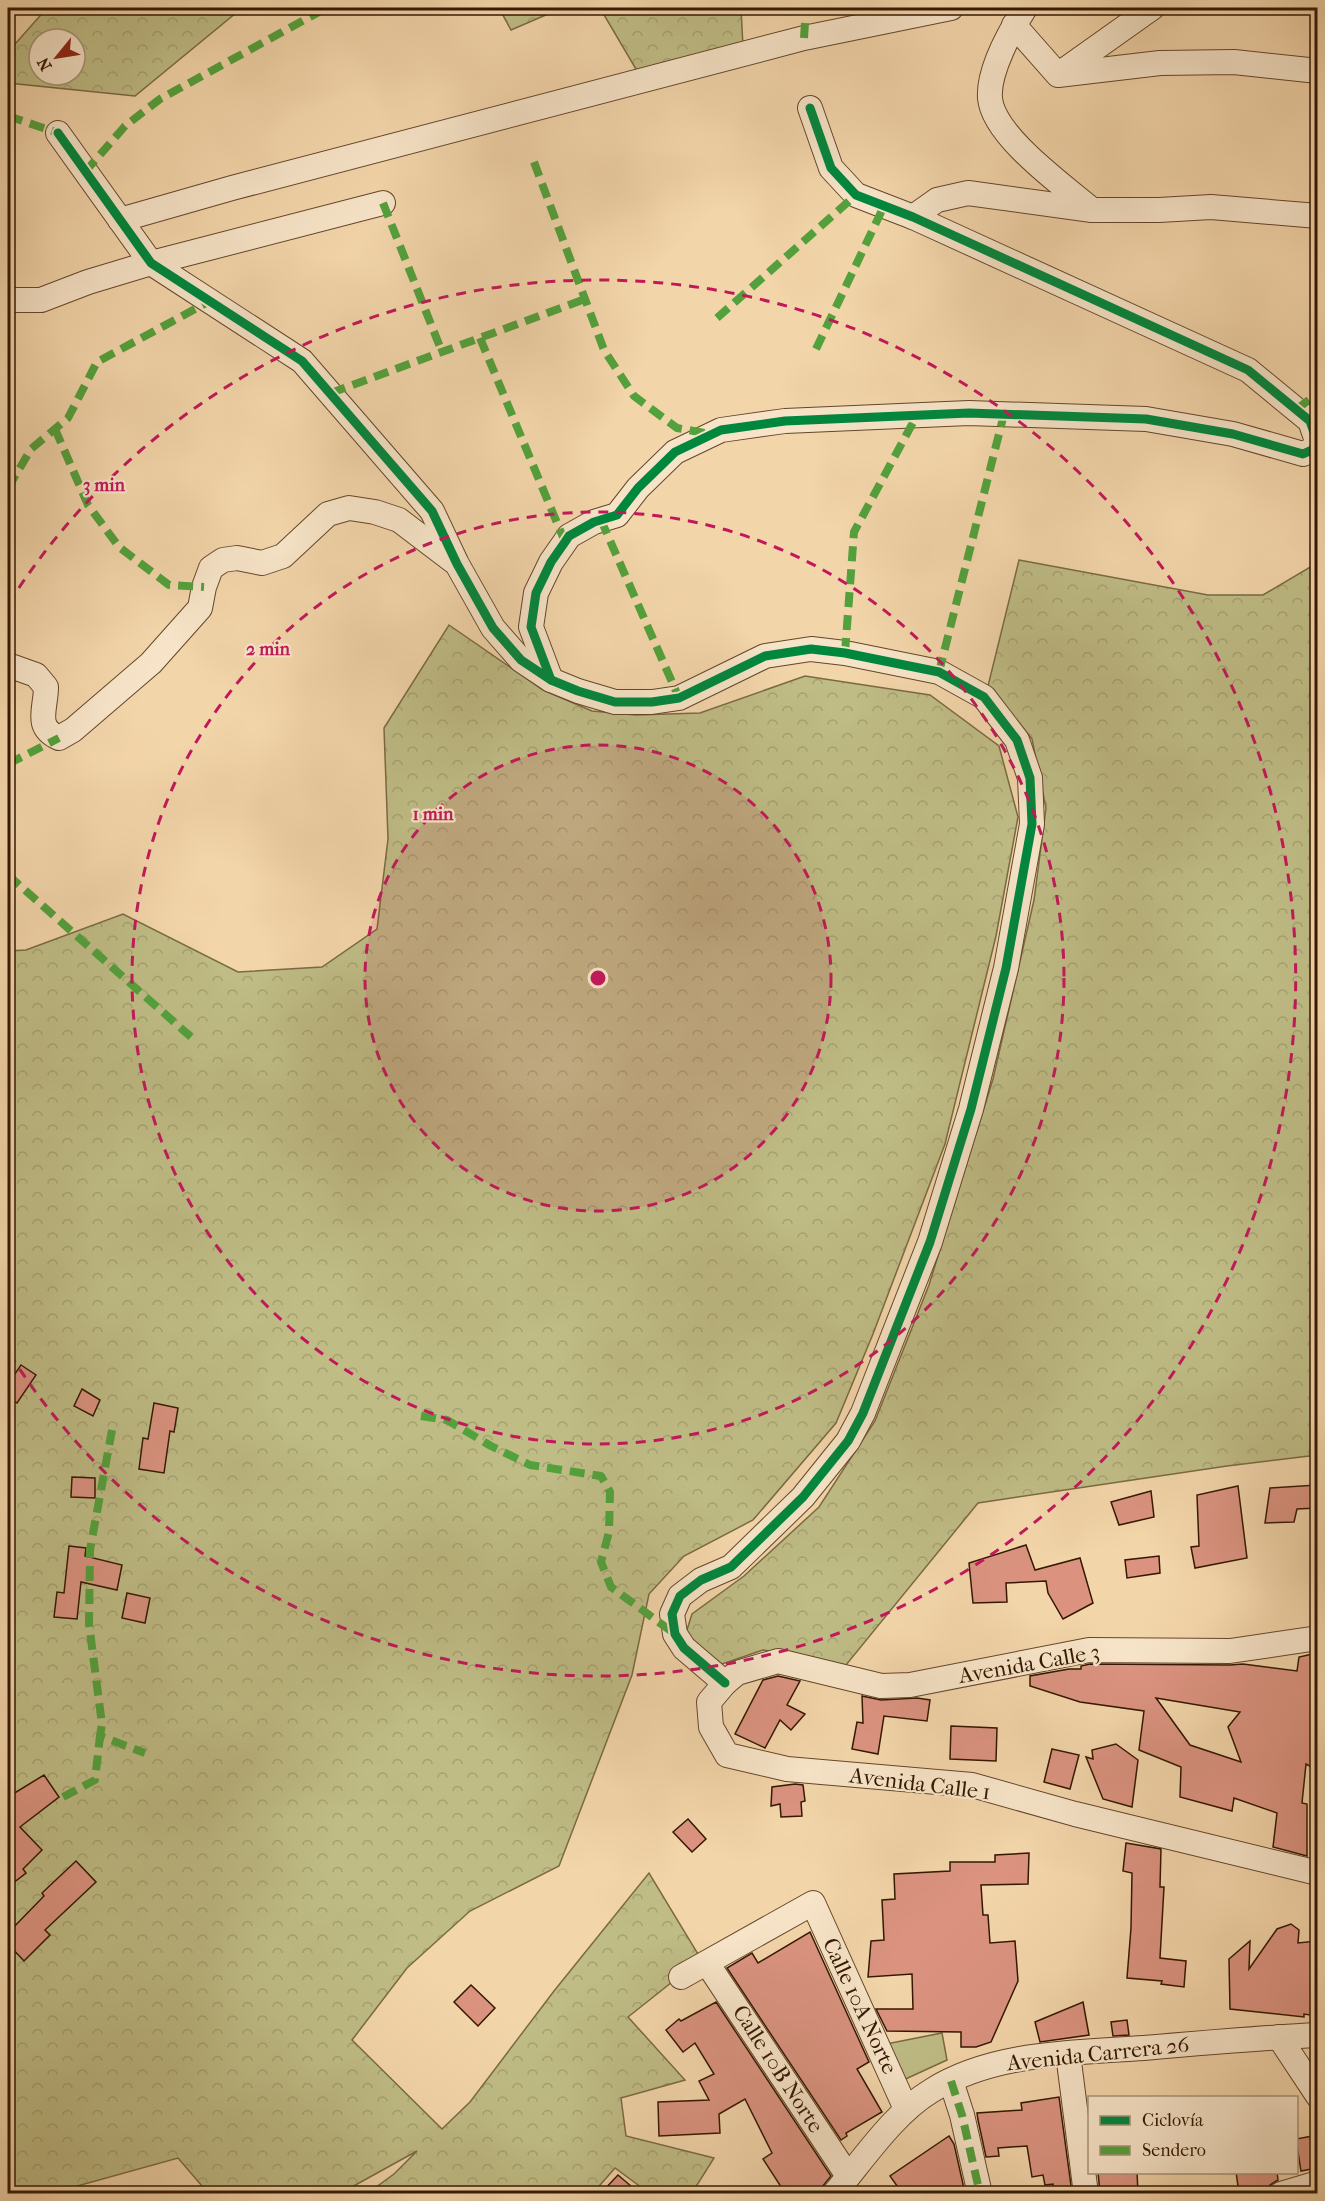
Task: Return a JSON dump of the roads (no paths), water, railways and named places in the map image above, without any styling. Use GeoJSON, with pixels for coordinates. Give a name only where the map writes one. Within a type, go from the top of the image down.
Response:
{"type":"FeatureCollection","features":[{"type":"Feature","properties":{"kind":"street"},"geometry":{"type":"LineString","coordinates":[[120,220],[232,188],[804,38],[951,8]]}},
{"type":"Feature","properties":{"kind":"street"},"geometry":{"type":"LineString","coordinates":[[1058,75],[1152,8]]}},
{"type":"Feature","properties":{"kind":"street"},"geometry":{"type":"LineString","coordinates":[[1019,16],[1058,75]]}},
{"type":"Feature","properties":{"kind":"street"},"geometry":{"type":"LineString","coordinates":[[1019,16],[993,76],[990,99],[996,116],[1014,142],[1092,210]]}},
{"type":"Feature","properties":{"kind":"street"},"geometry":{"type":"LineString","coordinates":[[1058,75],[1160,63],[1234,62],[1317,71]]}},
{"type":"Feature","properties":{"kind":"street"},"geometry":{"type":"LineString","coordinates":[[551,680],[531,627],[536,593],[551,562],[569,536],[594,522],[617,515],[638,488],[675,452],[721,430],[785,421],[969,413],[1146,419],[1233,434],[1303,454],[1316,448],[1316,438],[1310,421],[1248,370],[913,217],[856,195],[831,168],[810,108]]}},
{"type":"Feature","properties":{"kind":"street"},"geometry":{"type":"LineString","coordinates":[[58,133],[151,263],[302,361],[432,511],[457,564],[493,628],[521,660],[551,680],[615,702],[652,702],[679,698],[765,656],[811,649],[856,654],[939,672],[984,697],[1017,740],[1030,778],[1032,824],[1006,969],[971,1109],[930,1242],[863,1413],[848,1441],[803,1497],[732,1567],[701,1580],[681,1596],[672,1614],[675,1634],[684,1648],[725,1683]]}},
{"type":"Feature","properties":{"kind":"street"},"geometry":{"type":"LineString","coordinates":[[913,217],[937,200],[968,193],[1092,210],[1211,207],[1317,216]]}},
{"type":"Feature","properties":{"kind":"street"},"geometry":{"type":"LineString","coordinates":[[8,300],[41,300],[88,282],[151,263],[383,203]]}},
{"type":"Feature","properties":{"kind":"street"},"geometry":{"type":"LineString","coordinates":[[8,664],[36,675],[46,687],[42,721],[48,733],[59,738],[82,724],[151,663],[200,608],[204,586],[212,568],[223,560],[237,558],[262,563],[283,556],[328,514],[349,508],[375,512],[399,520],[457,564]]}},
{"type":"Feature","properties":{"kind":"street","name":"Avenida Calle 3"},"geometry":{"type":"LineString","coordinates":[[778,1661],[881,1686],[910,1685],[1089,1650],[1230,1651],[1317,1638]]}},
{"type":"Feature","properties":{"kind":"street","name":"Avenida Calle 1"},"geometry":{"type":"LineString","coordinates":[[778,1661],[737,1673],[709,1702],[711,1727],[727,1755],[787,1769],[972,1785],[1075,1814],[1317,1873]]}},
{"type":"Feature","properties":{"kind":"street","name":"Calle 10A Norte"},"geometry":{"type":"LineString","coordinates":[[707,1963],[813,1903],[906,2109]]}},
{"type":"Feature","properties":{"kind":"street"},"geometry":{"type":"LineString","coordinates":[[681,1977],[707,1963]]}},
{"type":"Feature","properties":{"kind":"street","name":"Calle 10B Norte"},"geometry":{"type":"LineString","coordinates":[[707,1963],[841,2185]]}},
{"type":"Feature","properties":{"kind":"street","name":"Avenida Carrera 26"},"geometry":{"type":"LineString","coordinates":[[841,2185],[906,2109],[931,2090],[998,2063],[1068,2054],[1317,2035]]}},
{"type":"Feature","properties":{"kind":"street"},"geometry":{"type":"LineString","coordinates":[[1279,2037],[1317,2096]]}},
{"type":"Feature","properties":{"kind":"street"},"geometry":{"type":"LineString","coordinates":[[1068,2054],[1086,2193]]}},
{"type":"Feature","properties":{"kind":"street"},"geometry":{"type":"LineString","coordinates":[[951,2081],[962,2115],[980,2193]]}},
{"type":"Feature","properties":{"kind":"street"},"geometry":{"type":"LineString","coordinates":[[1281,2193],[1317,2183]]}}]}
